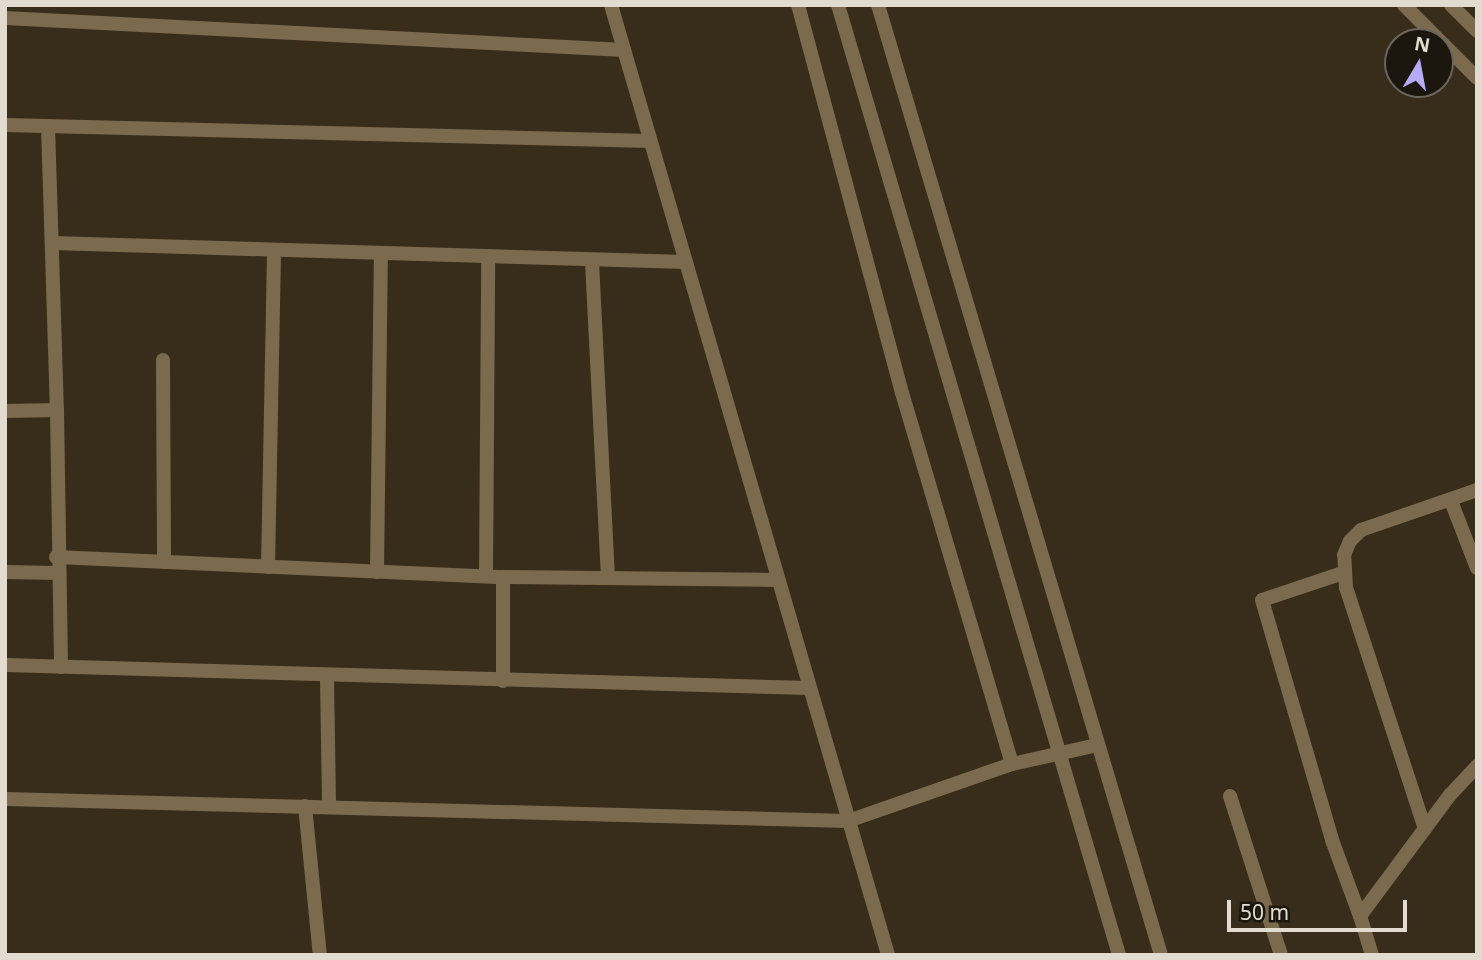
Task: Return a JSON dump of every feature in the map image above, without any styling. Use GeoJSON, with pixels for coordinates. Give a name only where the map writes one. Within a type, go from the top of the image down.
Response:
{"type":"FeatureCollection","features":[{"type":"Feature","properties":{"kind":"street"},"geometry":{"type":"LineString","coordinates":[[611,5],[888,955]]}},
{"type":"Feature","properties":{"kind":"street"},"geometry":{"type":"LineString","coordinates":[[798,5],[902,393],[1012,764]]}},
{"type":"Feature","properties":{"kind":"street"},"geometry":{"type":"LineString","coordinates":[[838,5],[1119,955]]}},
{"type":"Feature","properties":{"kind":"street"},"geometry":{"type":"LineString","coordinates":[[878,5],[1161,955]]}},
{"type":"Feature","properties":{"kind":"street"},"geometry":{"type":"LineString","coordinates":[[1404,5],[1477,78]]}},
{"type":"Feature","properties":{"kind":"street"},"geometry":{"type":"LineString","coordinates":[[1451,5],[1477,31]]}},
{"type":"Feature","properties":{"kind":"street"},"geometry":{"type":"LineString","coordinates":[[5,18],[624,50]]}},
{"type":"Feature","properties":{"kind":"street"},"geometry":{"type":"LineString","coordinates":[[5,125],[650,141]]}},
{"type":"Feature","properties":{"kind":"street"},"geometry":{"type":"LineString","coordinates":[[48,126],[57,410],[56,557],[61,667]]}},
{"type":"Feature","properties":{"kind":"street"},"geometry":{"type":"LineString","coordinates":[[51,243],[488,256],[592,262],[686,262]]}},
{"type":"Feature","properties":{"kind":"street"},"geometry":{"type":"LineString","coordinates":[[268,567],[274,250]]}},
{"type":"Feature","properties":{"kind":"street"},"geometry":{"type":"LineString","coordinates":[[377,572],[381,253]]}},
{"type":"Feature","properties":{"kind":"street"},"geometry":{"type":"LineString","coordinates":[[485,576],[488,256]]}},
{"type":"Feature","properties":{"kind":"street"},"geometry":{"type":"LineString","coordinates":[[592,262],[607,577]]}},
{"type":"Feature","properties":{"kind":"street"},"geometry":{"type":"LineString","coordinates":[[163,360],[164,562]]}},
{"type":"Feature","properties":{"kind":"street"},"geometry":{"type":"LineString","coordinates":[[5,411],[57,410]]}},
{"type":"Feature","properties":{"kind":"street"},"geometry":{"type":"LineString","coordinates":[[1425,829],[1343,573],[1354,535],[1477,490]]}},
{"type":"Feature","properties":{"kind":"street"},"geometry":{"type":"LineString","coordinates":[[1451,501],[1477,568]]}},
{"type":"Feature","properties":{"kind":"street"},"geometry":{"type":"LineString","coordinates":[[56,557],[502,577],[778,580]]}},
{"type":"Feature","properties":{"kind":"street"},"geometry":{"type":"LineString","coordinates":[[5,572],[57,573]]}},
{"type":"Feature","properties":{"kind":"street"},"geometry":{"type":"LineString","coordinates":[[1343,573],[1262,600],[1332,840],[1372,955]]}},
{"type":"Feature","properties":{"kind":"street"},"geometry":{"type":"LineString","coordinates":[[502,577],[503,681]]}},
{"type":"Feature","properties":{"kind":"street"},"geometry":{"type":"LineString","coordinates":[[5,665],[327,677],[809,688]]}},
{"type":"Feature","properties":{"kind":"street"},"geometry":{"type":"LineString","coordinates":[[327,677],[329,807]]}},
{"type":"Feature","properties":{"kind":"street"},"geometry":{"type":"LineString","coordinates":[[5,799],[848,821],[1012,764],[1098,745]]}},
{"type":"Feature","properties":{"kind":"street"},"geometry":{"type":"LineString","coordinates":[[1360,916],[1425,829],[1477,766]]}},
{"type":"Feature","properties":{"kind":"street"},"geometry":{"type":"LineString","coordinates":[[1230,796],[1280,955]]}},
{"type":"Feature","properties":{"kind":"street"},"geometry":{"type":"LineString","coordinates":[[305,806],[320,955]]}}]}
